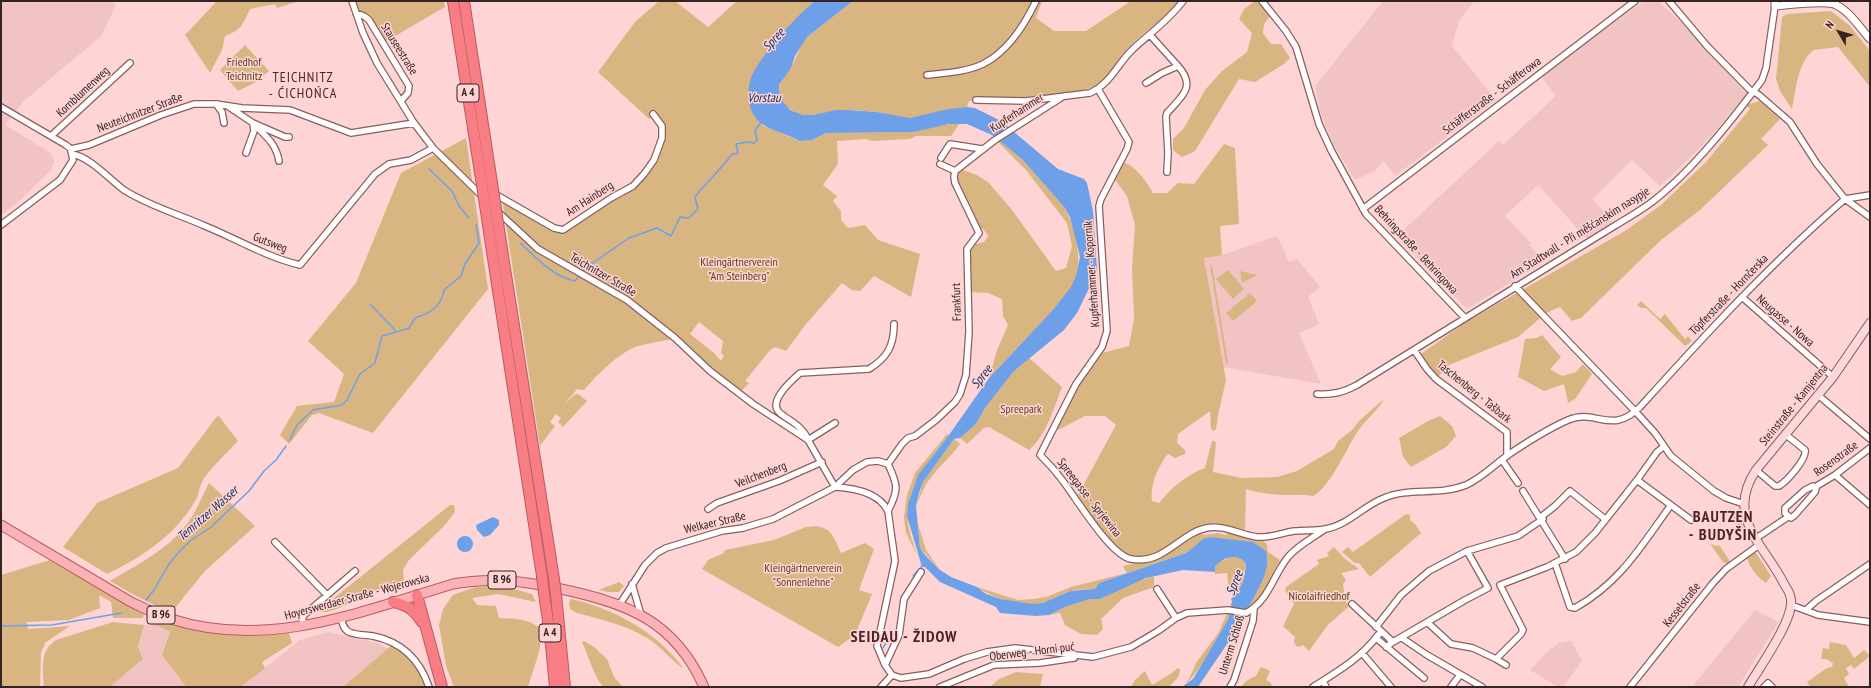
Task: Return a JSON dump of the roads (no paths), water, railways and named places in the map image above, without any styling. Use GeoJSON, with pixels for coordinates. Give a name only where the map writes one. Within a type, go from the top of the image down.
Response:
{"type":"FeatureCollection","features":[{"type":"Feature","properties":{"kind":"highway","name":"A 4"},"geometry":{"type":"LineString","coordinates":[[453,1],[487,184]]}},
{"type":"Feature","properties":{"kind":"highway","name":"A 4"},"geometry":{"type":"LineString","coordinates":[[464,1],[519,423],[542,576],[554,674],[553,687]]}},
{"type":"Feature","properties":{"kind":"highway","name":"A 4"},"geometry":{"type":"LineString","coordinates":[[498,257],[528,412],[554,579],[565,687]]}},
{"type":"Feature","properties":{"kind":"highway"},"geometry":{"type":"LineString","coordinates":[[417,595],[442,687]]}},
{"type":"Feature","properties":{"kind":"highway"},"geometry":{"type":"LineString","coordinates":[[393,602],[409,606],[426,627]]}},
{"type":"Feature","properties":{"kind":"main road","name":"Steinstraße - Kamjentna"},"geometry":{"type":"LineString","coordinates":[[1744,504],[1748,485],[1756,470],[1833,377],[1870,323]]}},
{"type":"Feature","properties":{"kind":"main road"},"geometry":{"type":"LineString","coordinates":[[1744,504],[1748,527],[1781,577],[1790,595],[1791,605],[1783,626],[1748,687]]}},
{"type":"Feature","properties":{"kind":"main road","name":"Hoyerswerdaer Straße - Wojerowska"},"geometry":{"type":"LineString","coordinates":[[1,525],[131,602],[169,619],[198,626],[238,632],[266,631],[302,626],[393,602],[453,584],[473,580],[495,579],[551,587],[590,595],[620,604],[641,615],[663,630],[675,641],[693,665],[704,687]]}},
{"type":"Feature","properties":{"kind":"street","name":"Stauseestraße"},"geometry":{"type":"LineString","coordinates":[[352,1],[377,63],[414,122],[433,148]]}},
{"type":"Feature","properties":{"kind":"street"},"geometry":{"type":"LineString","coordinates":[[927,75],[965,70],[983,64],[992,58],[1022,26],[1036,1]]}},
{"type":"Feature","properties":{"kind":"street"},"geometry":{"type":"LineString","coordinates":[[976,100],[1026,100],[1090,93],[1098,89],[1109,80],[1132,51],[1183,1]]}},
{"type":"Feature","properties":{"kind":"street","name":"Behringstraße - Behringowa"},"geometry":{"type":"LineString","coordinates":[[1262,1],[1286,31],[1296,47],[1320,124],[1331,150],[1363,209],[1369,218],[1465,318]]}},
{"type":"Feature","properties":{"kind":"street","name":"Schäfferstraße - Schäfferowa"},"geometry":{"type":"LineString","coordinates":[[1363,209],[1635,1]]}},
{"type":"Feature","properties":{"kind":"street"},"geometry":{"type":"LineString","coordinates":[[1669,1],[1707,46],[1749,89],[1790,122],[1817,164],[1845,199],[1870,217]]}},
{"type":"Feature","properties":{"kind":"street"},"geometry":{"type":"LineString","coordinates":[[1775,3],[1823,3],[1835,5],[1847,14],[1870,39]]}},
{"type":"Feature","properties":{"kind":"street","name":"Am Stadtwall - Při měšćanskim nasypje"},"geometry":{"type":"LineString","coordinates":[[1317,394],[1328,395],[1342,392],[1357,385],[1515,286],[1622,222],[1657,198],[1701,155],[1754,92],[1762,80],[1766,68],[1775,3]]}},
{"type":"Feature","properties":{"kind":"street","name":"Stauseestraße"},"geometry":{"type":"LineString","coordinates":[[356,13],[369,20],[409,86],[408,93],[401,102]]}},
{"type":"Feature","properties":{"kind":"street"},"geometry":{"type":"LineString","coordinates":[[1150,34],[1186,77],[1184,95],[1167,113],[1166,117],[1168,153],[1167,172]]}},
{"type":"Feature","properties":{"kind":"street","name":"Kornblumenweg"},"geometry":{"type":"LineString","coordinates":[[51,136],[130,64]]}},
{"type":"Feature","properties":{"kind":"street"},"geometry":{"type":"LineString","coordinates":[[1146,83],[1162,73],[1178,66]]}},
{"type":"Feature","properties":{"kind":"street","name":"Kupferhammer - Kopornik"},"geometry":{"type":"LineString","coordinates":[[1040,455],[1076,384],[1102,347],[1107,331],[1099,206],[1101,199],[1127,150],[1129,142],[1098,89]]}},
{"type":"Feature","properties":{"kind":"street","name":"Kupferhammer"},"geometry":{"type":"LineString","coordinates":[[955,171],[995,140],[1064,96]]}},
{"type":"Feature","properties":{"kind":"street","name":"Neuteichnitzer Straße"},"geometry":{"type":"LineString","coordinates":[[72,152],[178,109],[194,104],[216,104],[290,110],[351,134],[414,122]]}},
{"type":"Feature","properties":{"kind":"street"},"geometry":{"type":"LineString","coordinates":[[216,104],[222,112],[224,123]]}},
{"type":"Feature","properties":{"kind":"street"},"geometry":{"type":"LineString","coordinates":[[228,106],[236,113],[253,123],[280,135],[289,137]]}},
{"type":"Feature","properties":{"kind":"street"},"geometry":{"type":"LineString","coordinates":[[1,107],[51,136],[72,152],[73,160],[60,180],[1,225]]}},
{"type":"Feature","properties":{"kind":"street","name":"Am Hainberg"},"geometry":{"type":"LineString","coordinates":[[464,180],[502,198],[554,228],[563,230],[610,198],[633,186],[644,174],[654,160],[662,138],[662,126],[653,114]]}},
{"type":"Feature","properties":{"kind":"street"},"geometry":{"type":"LineString","coordinates":[[253,123],[274,144],[278,152],[279,162]]}},
{"type":"Feature","properties":{"kind":"street"},"geometry":{"type":"LineString","coordinates":[[246,153],[254,131],[253,123]]}},
{"type":"Feature","properties":{"kind":"street"},"geometry":{"type":"LineString","coordinates":[[274,144],[280,135]]}},
{"type":"Feature","properties":{"kind":"street"},"geometry":{"type":"LineString","coordinates":[[955,171],[940,161],[950,144],[982,149]]}},
{"type":"Feature","properties":{"kind":"street","name":"Gutsweg"},"geometry":{"type":"LineString","coordinates":[[72,152],[84,159],[124,190],[147,202],[206,226],[249,248],[300,265],[375,174],[389,164],[411,160],[433,148]]}},
{"type":"Feature","properties":{"kind":"street","name":"Teichnitzer Straße"},"geometry":{"type":"LineString","coordinates":[[433,148],[464,180],[538,249],[572,270],[598,282],[627,300],[674,338],[710,371],[753,404],[808,440]]}},
{"type":"Feature","properties":{"kind":"street","name":"Frankfurt"},"geometry":{"type":"LineString","coordinates":[[888,464],[908,438],[921,432],[955,402],[960,394],[966,376],[969,332],[966,249],[979,233],[955,183],[955,171]]}},
{"type":"Feature","properties":{"kind":"street"},"geometry":{"type":"LineString","coordinates":[[1845,199],[1870,195]]}},
{"type":"Feature","properties":{"kind":"street","name":"Töpferstraße - Hornčerska"},"geometry":{"type":"LineString","coordinates":[[1507,456],[1542,434],[1574,418],[1618,421],[1635,412],[1777,261],[1845,199]]}},
{"type":"Feature","properties":{"kind":"street"},"geometry":{"type":"LineString","coordinates":[[1515,286],[1655,433],[1671,456],[1714,491],[1726,498],[1744,504]]}},
{"type":"Feature","properties":{"kind":"street","name":"Neugasse - Nowa"},"geometry":{"type":"LineString","coordinates":[[1742,297],[1833,377]]}},
{"type":"Feature","properties":{"kind":"street","name":"Teichnitzer Straße"},"geometry":{"type":"LineString","coordinates":[[835,487],[803,431],[777,408],[778,400],[782,392],[800,374],[869,369],[877,364],[889,350],[894,338],[894,324]]}},
{"type":"Feature","properties":{"kind":"street","name":"Taschenberg - Tašbark"},"geometry":{"type":"LineString","coordinates":[[1414,350],[1436,378],[1507,432],[1507,456]]}},
{"type":"Feature","properties":{"kind":"street"},"geometry":{"type":"LineString","coordinates":[[1818,395],[1870,439]]}},
{"type":"Feature","properties":{"kind":"street"},"geometry":{"type":"LineString","coordinates":[[808,440],[834,423]]}},
{"type":"Feature","properties":{"kind":"street"},"geometry":{"type":"LineString","coordinates":[[1756,470],[1775,486],[1784,483],[1805,457],[1805,450],[1785,434]]}},
{"type":"Feature","properties":{"kind":"street"},"geometry":{"type":"LineString","coordinates":[[1496,659],[1523,631],[1518,617],[1500,585],[1565,559],[1585,545],[1663,446]]}},
{"type":"Feature","properties":{"kind":"street","name":"Rosenstraße"},"geometry":{"type":"LineString","coordinates":[[1788,517],[1784,512],[1787,506],[1808,488],[1815,487],[1835,475],[1870,448]]}},
{"type":"Feature","properties":{"kind":"street","name":"Spreegasse - Sprjewina"},"geometry":{"type":"LineString","coordinates":[[1040,455],[1059,475],[1095,526],[1115,549],[1125,557],[1132,560],[1143,559],[1165,553],[1190,535],[1205,528],[1220,527],[1258,537],[1269,537],[1293,532],[1326,529]]}},
{"type":"Feature","properties":{"kind":"street"},"geometry":{"type":"LineString","coordinates":[[835,487],[849,488],[869,494],[884,504],[888,511],[896,560],[877,646],[885,665],[892,676],[901,678],[929,674],[964,659],[987,652],[1015,648],[1082,657],[1105,655],[1131,646],[1158,631],[1176,618],[1187,613],[1228,610],[1246,613],[1254,609],[1262,602],[1288,558],[1295,550],[1326,529],[1345,522],[1388,496],[1446,491],[1464,485],[1483,475],[1507,456]]}},
{"type":"Feature","properties":{"kind":"street"},"geometry":{"type":"LineString","coordinates":[[1502,460],[1518,482]]}},
{"type":"Feature","properties":{"kind":"street","name":"Welkaer Straße"},"geometry":{"type":"LineString","coordinates":[[620,604],[645,565],[657,553],[666,548],[722,531],[763,522],[791,510],[835,487],[853,470],[867,462],[878,461],[888,464]]}},
{"type":"Feature","properties":{"kind":"street","name":"Veilchenberg"},"geometry":{"type":"LineString","coordinates":[[708,509],[717,503],[778,481],[822,462]]}},
{"type":"Feature","properties":{"kind":"street"},"geometry":{"type":"LineString","coordinates":[[888,464],[897,487],[896,495],[888,511]]}},
{"type":"Feature","properties":{"kind":"street"},"geometry":{"type":"LineString","coordinates":[[1835,475],[1870,505]]}},
{"type":"Feature","properties":{"kind":"street"},"geometry":{"type":"LineString","coordinates":[[1637,480],[1691,520]]}},
{"type":"Feature","properties":{"kind":"street","name":"Kesselstraße"},"geometry":{"type":"LineString","coordinates":[[1630,687],[1713,583],[1726,569],[1757,542],[1788,517],[1792,518],[1815,492],[1815,487]]}},
{"type":"Feature","properties":{"kind":"street"},"geometry":{"type":"LineString","coordinates":[[1523,491],[1542,518],[1565,559]]}},
{"type":"Feature","properties":{"kind":"street"},"geometry":{"type":"LineString","coordinates":[[1376,627],[1401,595],[1421,576],[1467,551],[1518,536],[1542,518],[1570,491],[1605,519]]}},
{"type":"Feature","properties":{"kind":"street"},"geometry":{"type":"LineString","coordinates":[[1555,563],[1570,607],[1575,608],[1588,601],[1605,588],[1628,565],[1670,505]]}},
{"type":"Feature","properties":{"kind":"street"},"geometry":{"type":"LineString","coordinates":[[275,542],[327,595]]}},
{"type":"Feature","properties":{"kind":"street"},"geometry":{"type":"LineString","coordinates":[[1352,604],[1393,642],[1402,638],[1427,622],[1488,588],[1467,551]]}},
{"type":"Feature","properties":{"kind":"street"},"geometry":{"type":"LineString","coordinates":[[1806,610],[1816,601],[1870,564]]}},
{"type":"Feature","properties":{"kind":"street"},"geometry":{"type":"LineString","coordinates":[[302,626],[303,616],[355,571]]}},
{"type":"Feature","properties":{"kind":"street"},"geometry":{"type":"LineString","coordinates":[[885,665],[899,635],[904,599],[921,572]]}},
{"type":"Feature","properties":{"kind":"street"},"geometry":{"type":"LineString","coordinates":[[632,584],[641,615]]}},
{"type":"Feature","properties":{"kind":"street"},"geometry":{"type":"LineString","coordinates":[[1157,589],[1176,618]]}},
{"type":"Feature","properties":{"kind":"street"},"geometry":{"type":"LineString","coordinates":[[1791,605],[1818,615],[1870,622]]}},
{"type":"Feature","properties":{"kind":"street","name":"Unterm Schloß"},"geometry":{"type":"LineString","coordinates":[[1230,687],[1234,680],[1253,621],[1254,609]]}},
{"type":"Feature","properties":{"kind":"street"},"geometry":{"type":"LineString","coordinates":[[341,616],[343,626],[348,632],[385,639],[402,648],[417,663],[424,674],[429,687]]}},
{"type":"Feature","properties":{"kind":"street"},"geometry":{"type":"LineString","coordinates":[[1427,622],[1452,644],[1473,648],[1506,665]]}},
{"type":"Feature","properties":{"kind":"street"},"geometry":{"type":"LineString","coordinates":[[1313,687],[1338,673],[1362,653],[1381,632]]}},
{"type":"Feature","properties":{"kind":"street"},"geometry":{"type":"LineString","coordinates":[[1402,638],[1421,652],[1482,687]]}},
{"type":"Feature","properties":{"kind":"street"},"geometry":{"type":"LineString","coordinates":[[1386,647],[1424,678]]}},
{"type":"Feature","properties":{"kind":"street"},"geometry":{"type":"LineString","coordinates":[[1362,653],[1391,687]]}},
{"type":"Feature","properties":{"kind":"street","name":"Oberweg - Horni puć"},"geometry":{"type":"LineString","coordinates":[[940,687],[994,665],[1040,664],[1082,657]]}},
{"type":"Feature","properties":{"kind":"street"},"geometry":{"type":"LineString","coordinates":[[1451,687],[1460,674]]}},
{"type":"Feature","properties":{"kind":"street"},"geometry":{"type":"LineString","coordinates":[[884,686],[892,676]]}},
{"type":"Feature","properties":{"kind":"street"},"geometry":{"type":"LineString","coordinates":[[1323,681],[1326,687]]}},
{"type":"Feature","properties":{"kind":"water","name":"Vorstau"},"geometry":{"type":"Polygon","coordinates":[[[815,1],[853,1],[807,37],[795,56],[791,68],[779,85],[781,99],[790,110],[803,115],[813,115],[836,110],[847,110],[877,112],[910,118],[948,109],[967,107],[975,108],[1001,121],[1058,169],[1084,179],[1087,183],[1093,211],[1097,269],[1077,313],[1064,330],[1014,371],[985,408],[976,424],[960,438],[954,439],[923,482],[916,506],[920,548],[940,570],[951,577],[977,587],[986,594],[1001,599],[1032,604],[1043,603],[1070,591],[1095,589],[1099,583],[1186,553],[1203,539],[1210,537],[1253,542],[1266,551],[1267,565],[1263,580],[1247,609],[1244,619],[1198,687],[1182,687],[1193,679],[1229,617],[1232,601],[1231,599],[1240,587],[1245,574],[1246,564],[1239,558],[1226,558],[1215,567],[1215,572],[1183,570],[1146,578],[1100,599],[1090,599],[1065,607],[1049,615],[1036,616],[1000,613],[996,607],[940,582],[925,567],[922,567],[907,516],[908,504],[918,475],[949,435],[989,378],[1053,310],[1071,287],[1076,276],[1080,257],[1070,217],[1065,208],[1022,159],[992,135],[967,124],[949,124],[914,132],[826,133],[812,140],[800,141],[770,128],[759,121],[752,113],[750,108],[748,93],[751,78],[755,69],[779,37],[807,7],[815,1]]]}},
{"type":"Feature","properties":{"kind":"water"},"geometry":{"type":"Polygon","coordinates":[[[493,517],[499,520],[499,525],[490,535],[484,537],[477,530],[476,525],[493,517]]]}},
{"type":"Feature","properties":{"kind":"water"},"geometry":{"type":"Polygon","coordinates":[[[462,536],[468,536],[473,541],[471,550],[468,552],[462,552],[457,547],[457,541],[462,536]]]}},
{"type":"Feature","properties":{"kind":"waterway","name":"Temritzer Wasser"},"geometry":{"type":"LineString","coordinates":[[582,272],[629,238],[657,228],[671,236],[680,217],[689,218],[698,209],[695,197],[699,192],[732,154],[738,153],[736,144],[747,142],[754,143],[757,140],[755,131],[762,121]]}},
{"type":"Feature","properties":{"kind":"waterway"},"geometry":{"type":"LineString","coordinates":[[429,169],[452,191],[459,206],[469,218]]}},
{"type":"Feature","properties":{"kind":"waterway","name":"Temritzer Wasser"},"geometry":{"type":"LineString","coordinates":[[290,440],[297,425],[313,410],[342,405],[347,400],[360,374],[375,363],[382,336],[409,328],[415,318],[430,312],[438,305],[441,301],[444,290],[461,276],[465,264],[479,243],[476,224]]}},
{"type":"Feature","properties":{"kind":"waterway","name":"Temritzer Wasser"},"geometry":{"type":"LineString","coordinates":[[520,243],[552,271],[567,279],[575,281],[580,275]]}},
{"type":"Feature","properties":{"kind":"waterway"},"geometry":{"type":"LineString","coordinates":[[370,304],[395,330]]}},
{"type":"Feature","properties":{"kind":"waterway","name":"Temritzer Wasser"},"geometry":{"type":"LineString","coordinates":[[146,600],[177,554],[190,541],[211,527],[249,491],[286,446]]}},
{"type":"Feature","properties":{"kind":"waterway"},"geometry":{"type":"LineString","coordinates":[[913,576],[922,566]]}},
{"type":"Feature","properties":{"kind":"waterway","name":"Temritzer Wasser"},"geometry":{"type":"LineString","coordinates":[[1,626],[52,625],[121,613]]}},
{"type":"Feature","properties":{"kind":"waterway"},"geometry":{"type":"LineString","coordinates":[[882,649],[895,630]]}},
{"type":"Feature","properties":{"kind":"district","name":"TEICHNITZ - ĆICHOŃCA"},"geometry":{"type":"Point","coordinates":[303,86]}},
{"type":"Feature","properties":{"kind":"district","name":"BAUTZEN - BUDYŠIN"},"geometry":{"type":"Point","coordinates":[1723,526]}},
{"type":"Feature","properties":{"kind":"district","name":"SEIDAU - ŽIDOW"},"geometry":{"type":"Point","coordinates":[904,637]}},
{"type":"Feature","properties":{"kind":"water label","name":"Spree"},"geometry":{"type":"Point","coordinates":[774,40]}},
{"type":"Feature","properties":{"kind":"water label","name":"Spree"},"geometry":{"type":"Point","coordinates":[982,377]}},
{"type":"Feature","properties":{"kind":"water label","name":"Spree"},"geometry":{"type":"Point","coordinates":[1235,583]}},
{"type":"Feature","properties":{"kind":"park label","name":"Friedhof Teichnitz"},"geometry":{"type":"Point","coordinates":[244,70]}},
{"type":"Feature","properties":{"kind":"park label","name":"Kleingärtnerverein \"Am Steinberg\""},"geometry":{"type":"Point","coordinates":[739,270]}},
{"type":"Feature","properties":{"kind":"park label","name":"Spreepark"},"geometry":{"type":"Point","coordinates":[1021,410]}},
{"type":"Feature","properties":{"kind":"park label","name":"Kleingärtnerverein \"Sonnenlehne\""},"geometry":{"type":"Point","coordinates":[803,576]}},
{"type":"Feature","properties":{"kind":"park label","name":"Nicolaifriedhof"},"geometry":{"type":"Point","coordinates":[1319,597]}}]}
